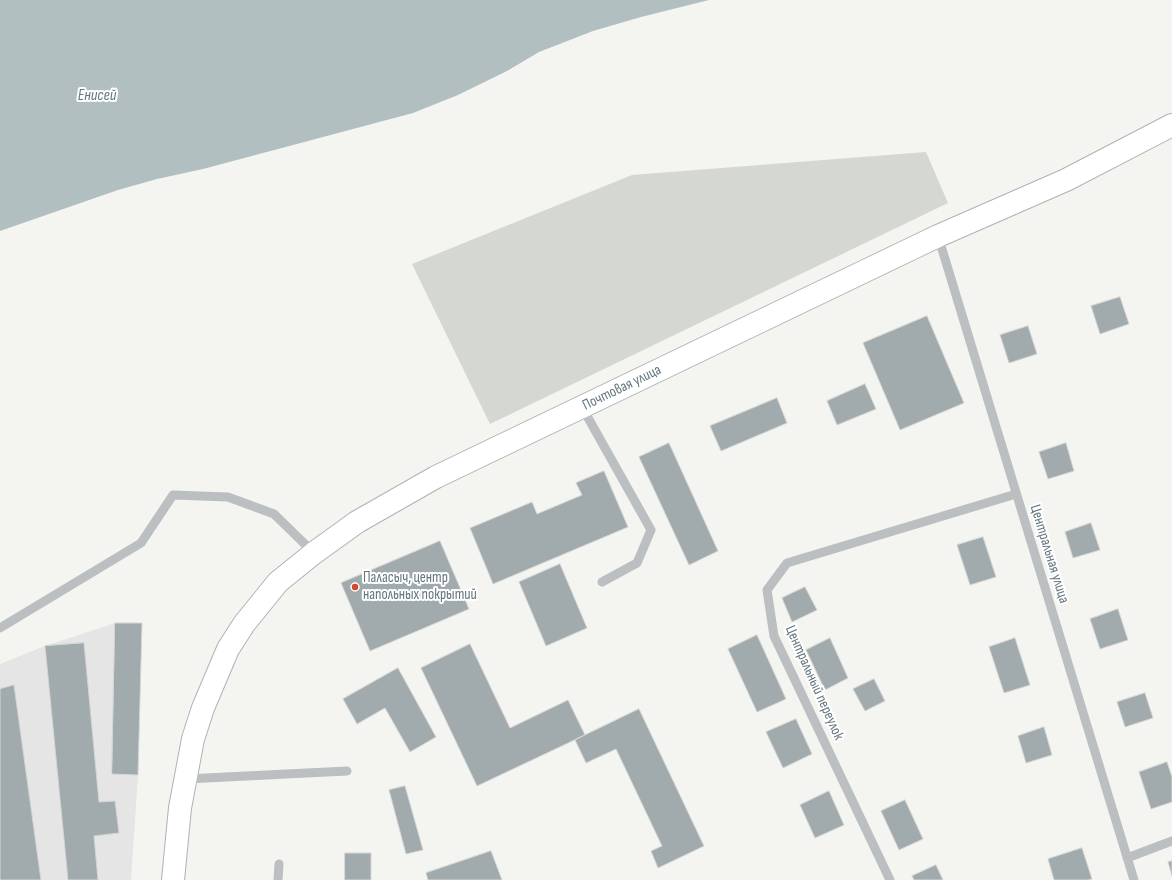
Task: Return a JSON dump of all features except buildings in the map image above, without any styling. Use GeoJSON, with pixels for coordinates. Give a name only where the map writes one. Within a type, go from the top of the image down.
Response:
{"type":"FeatureCollection","features":[{"type":"Feature","properties":{"kind":"main road","name":"Почтовая улица"},"geometry":{"type":"LineString","coordinates":[[173,880],[180,808],[193,739],[203,708],[228,649],[244,624],[278,582],[314,553],[357,522],[436,477],[938,236],[1066,180],[1172,125]]}},
{"type":"Feature","properties":{"kind":"lane","name":"Центральная улица"},"geometry":{"type":"LineString","coordinates":[[938,236],[1134,880]]}},
{"type":"Feature","properties":{"kind":"lane"},"geometry":{"type":"LineString","coordinates":[[582,407],[651,530],[637,563],[602,582]]}},
{"type":"Feature","properties":{"kind":"lane","name":"Центральный переулок"},"geometry":{"type":"LineString","coordinates":[[890,880],[774,636],[767,590],[787,564],[1016,494]]}},
{"type":"Feature","properties":{"kind":"lane"},"geometry":{"type":"LineString","coordinates":[[0,628],[142,543],[173,495],[228,497],[274,514],[314,553]]}},
{"type":"Feature","properties":{"kind":"lane"},"geometry":{"type":"LineString","coordinates":[[186,779],[347,771]]}},
{"type":"Feature","properties":{"kind":"lane"},"geometry":{"type":"LineString","coordinates":[[1127,858],[1172,841]]}},
{"type":"Feature","properties":{"kind":"lane"},"geometry":{"type":"LineString","coordinates":[[278,880],[279,864]]}},
{"type":"Feature","properties":{"kind":"shaded area"},"geometry":{"type":"Polygon","coordinates":[[[926,152],[948,203],[490,424],[412,264],[632,175],[926,152]]]}},
{"type":"Feature","properties":{"kind":"shaded area"},"geometry":{"type":"Polygon","coordinates":[[[115,623],[142,623],[138,775],[131,880],[0,880],[0,664],[45,646],[115,623]]]}},
{"type":"Feature","properties":{"kind":"water","name":"Енисей"},"geometry":{"type":"Polygon","coordinates":[[[0,0],[709,0],[593,31],[539,52],[507,71],[458,95],[413,113],[118,190],[0,231],[0,0]]]}},
{"type":"Feature","properties":{"kind":"place","name":"Паласыч, центр напольных покрытий"},"geometry":{"type":"Point","coordinates":[355,587]}}]}
